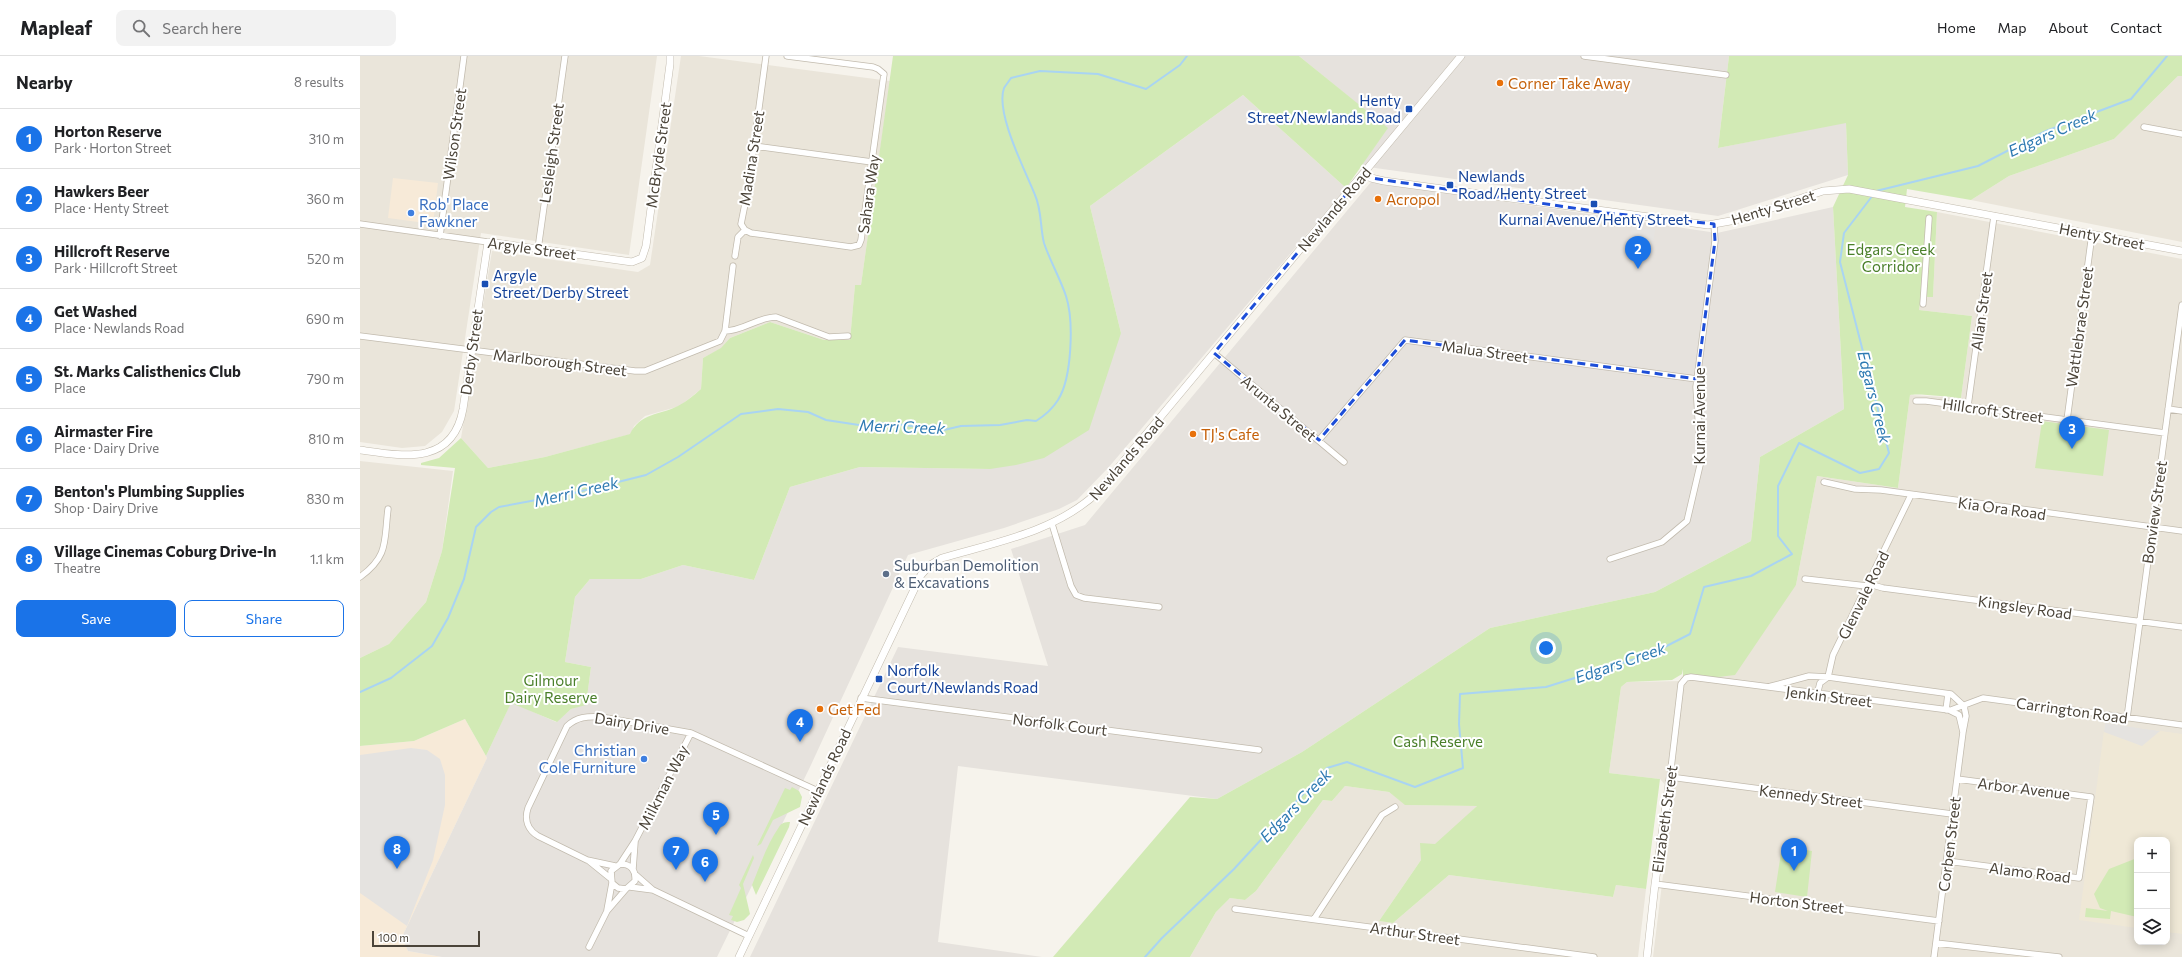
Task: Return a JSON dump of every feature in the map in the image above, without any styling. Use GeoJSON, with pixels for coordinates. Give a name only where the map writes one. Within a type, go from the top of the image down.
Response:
{"type":"FeatureCollection","features":[{"type":"Feature","properties":{"kind":"street","name":"Wilson Street"},"geometry":{"type":"LineString","coordinates":[[440,236],[464,56]]}},
{"type":"Feature","properties":{"kind":"street","name":"Lesleigh Street"},"geometry":{"type":"LineString","coordinates":[[538,249],[565,56]]}},
{"type":"Feature","properties":{"kind":"street","name":"McBryde Street"},"geometry":{"type":"LineString","coordinates":[[646,246],[670,60],[673,56]]}},
{"type":"Feature","properties":{"kind":"street","name":"Madina Street"},"geometry":{"type":"LineString","coordinates":[[745,230],[741,224],[754,146],[766,56]]}},
{"type":"Feature","properties":{"kind":"street","name":"Sahara Way"},"geometry":{"type":"LineString","coordinates":[[745,230],[751,233],[851,247],[859,245],[862,240],[884,74],[873,67],[787,56]]}},
{"type":"Feature","properties":{"kind":"street","name":"Newlands Road"},"geometry":{"type":"LineString","coordinates":[[739,957],[921,574],[930,565],[942,558],[1052,524],[1085,504],[1098,492],[1461,56]]}},
{"type":"Feature","properties":{"kind":"street"},"geometry":{"type":"LineString","coordinates":[[1584,56],[1726,75]]}},
{"type":"Feature","properties":{"kind":"street"},"geometry":{"type":"LineString","coordinates":[[2144,127],[2182,134]]}},
{"type":"Feature","properties":{"kind":"street"},"geometry":{"type":"LineString","coordinates":[[754,146],[872,162]]}},
{"type":"Feature","properties":{"kind":"street","name":"Henty Street"},"geometry":{"type":"LineString","coordinates":[[1363,174],[1371,178],[1384,181],[1667,221],[1714,224],[1756,214],[1823,191],[1849,189],[2182,251]]}},
{"type":"Feature","properties":{"kind":"street","name":"Allan Street"},"geometry":{"type":"LineString","coordinates":[[1968,406],[1994,216]]}},
{"type":"Feature","properties":{"kind":"street"},"geometry":{"type":"LineString","coordinates":[[1923,304],[1929,218]]}},
{"type":"Feature","properties":{"kind":"street","name":"Argyle Street"},"geometry":{"type":"LineString","coordinates":[[360,224],[632,262],[642,258],[646,246]]}},
{"type":"Feature","properties":{"kind":"street","name":"Kurnai Avenue"},"geometry":{"type":"LineString","coordinates":[[1610,559],[1662,542],[1686,521],[1701,462],[1697,379],[1715,241],[1714,224]]}},
{"type":"Feature","properties":{"kind":"street"},"geometry":{"type":"LineString","coordinates":[[735,256],[738,238],[745,230]]}},
{"type":"Feature","properties":{"kind":"street","name":"Wattlebrae Street"},"geometry":{"type":"LineString","coordinates":[[2067,420],[2092,234]]}},
{"type":"Feature","properties":{"kind":"street","name":"Derby Street"},"geometry":{"type":"LineString","coordinates":[[360,450],[417,456],[434,451],[443,446],[454,434],[462,416],[488,242]]}},
{"type":"Feature","properties":{"kind":"street"},"geometry":{"type":"LineString","coordinates":[[733,266],[725,331],[738,330],[769,318],[776,317],[828,337],[848,336]]}},
{"type":"Feature","properties":{"kind":"street","name":"Bonview Street"},"geometry":{"type":"LineString","coordinates":[[2127,718],[2182,305]]}},
{"type":"Feature","properties":{"kind":"street","name":"Marlborough Street"},"geometry":{"type":"LineString","coordinates":[[360,336],[471,352],[523,356],[641,372],[717,344],[723,337],[725,331]]}},
{"type":"Feature","properties":{"kind":"street","name":"Malua Street"},"geometry":{"type":"LineString","coordinates":[[1318,440],[1405,340],[1697,379]]}},
{"type":"Feature","properties":{"kind":"street","name":"Arunta Street"},"geometry":{"type":"LineString","coordinates":[[1214,353],[1344,462]]}},
{"type":"Feature","properties":{"kind":"street","name":"Hillcroft Street"},"geometry":{"type":"LineString","coordinates":[[1916,401],[1968,406],[2165,433]]}},
{"type":"Feature","properties":{"kind":"street"},"geometry":{"type":"LineString","coordinates":[[2168,409],[2182,411]]}},
{"type":"Feature","properties":{"kind":"street","name":"Kia Ora Road"},"geometry":{"type":"LineString","coordinates":[[1824,482],[1856,489],[1881,490],[2182,531]]}},
{"type":"Feature","properties":{"kind":"street","name":"Glenvale Road"},"geometry":{"type":"LineString","coordinates":[[1817,695],[1820,683],[1828,677],[1833,655],[1911,495]]}},
{"type":"Feature","properties":{"kind":"street"},"geometry":{"type":"LineString","coordinates":[[360,577],[374,567],[383,552],[388,509]]}},
{"type":"Feature","properties":{"kind":"street"},"geometry":{"type":"LineString","coordinates":[[1052,524],[1071,586],[1076,594],[1084,598],[1159,607]]}},
{"type":"Feature","properties":{"kind":"street","name":"Kingsley Road"},"geometry":{"type":"LineString","coordinates":[[1806,578],[1868,585],[2182,628]]}},
{"type":"Feature","properties":{"kind":"street"},"geometry":{"type":"LineString","coordinates":[[1766,687],[1809,676],[1828,677],[1948,694],[1959,699],[1964,706],[1966,716],[1963,732]]}},
{"type":"Feature","properties":{"kind":"street","name":"Jenkin Street"},"geometry":{"type":"LineString","coordinates":[[1683,681],[1691,677],[1817,695],[1947,710]]}},
{"type":"Feature","properties":{"kind":"street","name":"Elizabeth Street"},"geometry":{"type":"LineString","coordinates":[[1647,957],[1654,884],[1683,681]]}},
{"type":"Feature","properties":{"kind":"street"},"geometry":{"type":"LineString","coordinates":[[1948,694],[1947,710],[1959,715],[1963,732]]}},
{"type":"Feature","properties":{"kind":"street","name":"Norfolk Court"},"geometry":{"type":"LineString","coordinates":[[861,698],[1259,750]]}},
{"type":"Feature","properties":{"kind":"street","name":"Carrington Road"},"geometry":{"type":"LineString","coordinates":[[1947,710],[1964,706],[1974,700],[1983,698],[2182,725]]}},
{"type":"Feature","properties":{"kind":"street","name":"Dairy Drive"},"geometry":{"type":"LineString","coordinates":[[611,880],[587,860],[532,832],[526,822],[528,808],[567,726],[577,719],[591,716],[691,733],[818,791]]}},
{"type":"Feature","properties":{"kind":"street","name":"Corben Street"},"geometry":{"type":"LineString","coordinates":[[1934,957],[1963,732]]}},
{"type":"Feature","properties":{"kind":"street","name":"Milkman Way"},"geometry":{"type":"LineString","coordinates":[[617,865],[635,842],[691,733]]}},
{"type":"Feature","properties":{"kind":"street","name":"Kennedy Street"},"geometry":{"type":"LineString","coordinates":[[1670,777],[1952,814]]}},
{"type":"Feature","properties":{"kind":"street","name":"Arbor Avenue"},"geometry":{"type":"LineString","coordinates":[[1957,779],[2091,797]]}},
{"type":"Feature","properties":{"kind":"street","name":"Alamo Road"},"geometry":{"type":"LineString","coordinates":[[1946,861],[2079,878],[2091,797]]}},
{"type":"Feature","properties":{"kind":"street"},"geometry":{"type":"LineString","coordinates":[[1314,919],[1382,816],[1395,807]]}},
{"type":"Feature","properties":{"kind":"street","name":"Milkman Way"},"geometry":{"type":"LineString","coordinates":[[634,872],[635,842]]}},
{"type":"Feature","properties":{"kind":"street","name":"Dairy Drive"},"geometry":{"type":"LineString","coordinates":[[587,860],[617,865]]}},
{"type":"Feature","properties":{"kind":"street"},"geometry":{"type":"LineString","coordinates":[[607,911],[611,871],[617,865],[627,864],[653,890],[749,936]]}},
{"type":"Feature","properties":{"kind":"street"},"geometry":{"type":"LineString","coordinates":[[589,947],[607,911],[635,881],[634,872]]}},
{"type":"Feature","properties":{"kind":"street"},"geometry":{"type":"LineString","coordinates":[[611,880],[618,888],[653,890]]}},
{"type":"Feature","properties":{"kind":"street","name":"Horton Street"},"geometry":{"type":"LineString","coordinates":[[1654,884],[1939,921]]}},
{"type":"Feature","properties":{"kind":"street","name":"Arthur Street"},"geometry":{"type":"LineString","coordinates":[[1235,909],[1594,957]]}},
{"type":"Feature","properties":{"kind":"street"},"geometry":{"type":"LineString","coordinates":[[1936,943],[2059,957]]}},
{"type":"Feature","properties":{"kind":"highlighted area"},"geometry":{"type":"Polygon","coordinates":[[[1363,174],[1371,178],[1607,213],[1714,224],[1715,241],[1697,379],[1405,340],[1319,440],[1214,353],[1363,174]]]}},
{"type":"Feature","properties":{"kind":"shaded area"},"geometry":{"type":"Polygon","coordinates":[[[360,56],[657,56],[629,255],[481,233],[454,411],[442,432],[425,446],[402,448],[360,442],[360,56]]]}},
{"type":"Feature","properties":{"kind":"shaded area"},"geometry":{"type":"Polygon","coordinates":[[[681,56],[699,56],[890,81],[861,285],[855,285],[850,340],[824,340],[770,322],[730,338],[721,349],[703,358],[701,389],[680,406],[645,416],[634,426],[631,434],[545,457],[488,468],[461,438],[492,251],[638,272],[650,265],[681,56]]]}},
{"type":"Feature","properties":{"kind":"shaded area"},"geometry":{"type":"Polygon","coordinates":[[[1299,56],[1729,56],[1718,148],[1846,122],[1848,175],[1718,216],[1361,166],[1387,128],[1299,56]]]}},
{"type":"Feature","properties":{"kind":"shaded area"},"geometry":{"type":"Polygon","coordinates":[[[2178,76],[2182,76],[2182,242],[1971,200],[2009,176],[2114,139],[2178,76]]]}},
{"type":"Feature","properties":{"kind":"shaded area"},"geometry":{"type":"Polygon","coordinates":[[[1243,95],[1346,188],[1108,468],[1077,500],[1059,509],[1004,528],[908,555],[810,767],[717,957],[442,957],[408,951],[402,937],[487,758],[486,756],[511,702],[556,722],[571,709],[586,704],[591,667],[565,662],[575,597],[590,579],[641,579],[683,565],[754,580],[790,487],[860,467],[990,469],[1121,333],[1090,206],[1243,95]]]}},
{"type":"Feature","properties":{"kind":"shaded area"},"geometry":{"type":"Polygon","coordinates":[[[393,178],[438,183],[433,224],[388,218],[393,178]]]}},
{"type":"Feature","properties":{"kind":"shaded area"},"geometry":{"type":"Polygon","coordinates":[[[1371,182],[1717,233],[1833,207],[1844,409],[1760,457],[1751,541],[1655,592],[1490,628],[1302,752],[1217,799],[958,766],[938,942],[1042,957],[750,957],[898,647],[1048,666],[1011,549],[1085,525],[1371,182]]]}},
{"type":"Feature","properties":{"kind":"shaded area"},"geometry":{"type":"Polygon","coordinates":[[[1937,212],[2182,259],[2182,957],[1653,957],[1673,794],[1660,779],[1609,773],[1621,687],[1627,682],[1683,681],[1796,585],[1817,476],[1898,488],[1910,395],[1961,398],[1972,316],[1919,310],[1921,297],[1933,297],[1937,212]]]}},
{"type":"Feature","properties":{"kind":"shaded area"},"geometry":{"type":"Polygon","coordinates":[[[1632,227],[1655,230],[1653,244],[1630,241],[1632,227]]]}},
{"type":"Feature","properties":{"kind":"shaded area"},"geometry":{"type":"Polygon","coordinates":[[[360,461],[453,471],[442,551],[426,602],[389,644],[360,658],[360,461]]]}},
{"type":"Feature","properties":{"kind":"shaded area"},"geometry":{"type":"Polygon","coordinates":[[[465,719],[487,758],[402,937],[408,951],[442,957],[360,957],[360,746],[414,741],[465,719]]]}},
{"type":"Feature","properties":{"kind":"shaded area"},"geometry":{"type":"Polygon","coordinates":[[[2105,723],[2182,734],[2182,934],[2170,932],[2170,837],[2134,837],[2134,928],[2079,920],[2105,723]]]}},
{"type":"Feature","properties":{"kind":"shaded area"},"geometry":{"type":"Polygon","coordinates":[[[2105,723],[2160,731],[2142,746],[2104,732],[2105,723]]]}},
{"type":"Feature","properties":{"kind":"shaded area"},"geometry":{"type":"Polygon","coordinates":[[[411,748],[427,750],[440,759],[445,775],[445,805],[433,860],[407,926],[360,893],[360,755],[411,748]]]}},
{"type":"Feature","properties":{"kind":"shaded area"},"geometry":{"type":"Polygon","coordinates":[[[1345,786],[1389,792],[1406,805],[1477,806],[1421,860],[1379,921],[1393,923],[1449,875],[1613,897],[1616,885],[1646,889],[1638,957],[1190,957],[1216,912],[1230,898],[1245,900],[1256,891],[1323,800],[1332,801],[1345,786]]]}},
{"type":"Feature","properties":{"kind":"green space","name":"Gilmour Dairy Reserve"},"geometry":{"type":"Polygon","coordinates":[[[893,56],[1299,56],[1388,128],[1346,188],[1243,95],[1090,206],[1121,333],[1089,430],[1044,458],[1016,465],[990,469],[860,467],[790,487],[754,580],[683,565],[641,579],[590,579],[575,597],[565,662],[591,667],[586,705],[571,709],[557,722],[511,703],[486,756],[465,719],[414,741],[360,746],[360,658],[389,644],[426,602],[442,551],[455,468],[421,465],[421,463],[439,458],[461,438],[488,468],[545,457],[630,434],[634,427],[645,418],[678,406],[701,389],[703,358],[721,348],[730,338],[770,322],[824,340],[850,340],[855,285],[861,285],[893,56]]]}},
{"type":"Feature","properties":{"kind":"green space"},"geometry":{"type":"Polygon","coordinates":[[[1729,56],[2182,56],[2182,76],[2178,76],[2114,139],[2009,176],[1971,200],[1907,189],[1905,207],[1937,212],[1933,297],[1921,297],[1919,310],[1972,316],[1961,398],[1910,395],[1898,488],[1817,476],[1796,585],[1735,675],[1683,681],[1683,669],[1682,674],[1672,680],[1627,682],[1621,687],[1609,773],[1660,779],[1646,889],[1616,885],[1613,897],[1449,875],[1393,923],[1379,921],[1421,860],[1420,843],[1435,844],[1477,806],[1405,805],[1389,792],[1345,786],[1332,801],[1323,800],[1256,891],[1245,900],[1230,898],[1216,912],[1190,957],[1053,957],[1190,797],[1217,799],[1302,752],[1490,628],[1655,592],[1751,541],[1760,457],[1844,409],[1833,207],[1848,175],[1846,123],[1718,148],[1729,56]]]}},
{"type":"Feature","properties":{"kind":"green space"},"geometry":{"type":"Polygon","coordinates":[[[2042,421],[2109,430],[2103,476],[2035,468],[2042,421]]]}},
{"type":"Feature","properties":{"kind":"green space"},"geometry":{"type":"Polygon","coordinates":[[[792,787],[799,791],[802,797],[800,807],[773,820],[761,844],[757,846],[785,788],[790,790],[792,787]]]}},
{"type":"Feature","properties":{"kind":"green space"},"geometry":{"type":"Polygon","coordinates":[[[790,822],[789,827],[756,895],[752,885],[767,848],[780,826],[783,823],[790,822]]]}},
{"type":"Feature","properties":{"kind":"green space"},"geometry":{"type":"Polygon","coordinates":[[[1782,846],[1812,851],[1807,897],[1775,892],[1782,846]]]}},
{"type":"Feature","properties":{"kind":"green space"},"geometry":{"type":"Polygon","coordinates":[[[753,855],[754,858],[743,884],[750,914],[744,920],[737,922],[731,920],[733,916],[729,915],[741,888],[739,885],[753,855]]]}},
{"type":"Feature","properties":{"kind":"green space"},"geometry":{"type":"Polygon","coordinates":[[[2134,859],[2134,916],[2111,911],[2110,919],[2085,917],[2086,908],[2108,911],[2100,908],[2094,894],[2109,869],[2134,859]]]}},
{"type":"Feature","properties":{"kind":"waterway","name":"Merri Creek"},"geometry":{"type":"LineString","coordinates":[[360,692],[391,678],[432,646],[448,618],[464,579],[476,527],[491,512],[499,507],[574,493],[646,475],[678,457],[741,414],[778,409],[808,412],[826,420],[859,425],[887,423],[944,430],[961,426],[1000,425],[1027,420],[1036,421],[1042,417],[1058,400],[1063,390],[1066,378],[1069,364],[1071,334],[1069,307],[1061,283],[1044,243],[1037,201],[1007,127],[1002,99],[1004,88],[1011,78],[1040,71],[1098,74],[1146,89],[1180,65],[1187,56]]}},
{"type":"Feature","properties":{"kind":"waterway","name":"Edgars Creek"},"geometry":{"type":"LineString","coordinates":[[1876,191],[1978,166],[2046,131],[2131,99],[2167,56]]}},
{"type":"Feature","properties":{"kind":"waterway","name":"Edgars Creek"},"geometry":{"type":"LineString","coordinates":[[1145,957],[1162,938],[1234,869],[1327,768],[1347,762],[1415,787],[1463,768],[1459,724],[1460,694],[1546,687],[1651,654],[1690,634],[1704,587],[1751,576],[1792,554],[1778,536],[1778,486],[1799,443],[1860,473],[1879,469],[1889,453],[1840,262],[1844,233],[1873,195]]}},
{"type":"Feature","properties":{"kind":"place","name":"Corner Take Away"},"geometry":{"type":"Point","coordinates":[1500,83]}},
{"type":"Feature","properties":{"kind":"place","name":"Henty Street/Newlands Road"},"geometry":{"type":"Point","coordinates":[1409,109]}},
{"type":"Feature","properties":{"kind":"place","name":"Newlands Road/Henty Street"},"geometry":{"type":"Point","coordinates":[1450,185]}},
{"type":"Feature","properties":{"kind":"place","name":"Acropol"},"geometry":{"type":"Point","coordinates":[1378,199]}},
{"type":"Feature","properties":{"kind":"place","name":"Kurnai Avenue/Henty Street"},"geometry":{"type":"Point","coordinates":[1594,204]}},
{"type":"Feature","properties":{"kind":"place","name":"Rob' Place Fawkner"},"geometry":{"type":"Point","coordinates":[411,213]}},
{"type":"Feature","properties":{"kind":"place","name":"Hawkers Beer"},"geometry":{"type":"Point","coordinates":[1638,269]}},
{"type":"Feature","properties":{"kind":"place","name":"Argyle Street/Derby Street"},"geometry":{"type":"Point","coordinates":[485,284]}},
{"type":"Feature","properties":{"kind":"place","name":"TJ's Cafe"},"geometry":{"type":"Point","coordinates":[1193,434]}},
{"type":"Feature","properties":{"kind":"place","name":"Hillcroft Reserve"},"geometry":{"type":"Point","coordinates":[2072,449]}},
{"type":"Feature","properties":{"kind":"place","name":"Suburban Demolition & Excavations"},"geometry":{"type":"Point","coordinates":[886,574]}},
{"type":"Feature","properties":{"kind":"place","name":"Norfolk Court/Newlands Road"},"geometry":{"type":"Point","coordinates":[879,679]}},
{"type":"Feature","properties":{"kind":"place","name":"Get Fed"},"geometry":{"type":"Point","coordinates":[820,709]}},
{"type":"Feature","properties":{"kind":"place","name":"Get Washed"},"geometry":{"type":"Point","coordinates":[800,742]}},
{"type":"Feature","properties":{"kind":"place","name":"Christian Cole Furniture"},"geometry":{"type":"Point","coordinates":[644,759]}},
{"type":"Feature","properties":{"kind":"place","name":"St. Marks Calisthenics Club"},"geometry":{"type":"Point","coordinates":[716,835]}},
{"type":"Feature","properties":{"kind":"place","name":"Village Cinemas Coburg Drive-In"},"geometry":{"type":"Point","coordinates":[397,869]}},
{"type":"Feature","properties":{"kind":"place","name":"Benton's Plumbing Supplies"},"geometry":{"type":"Point","coordinates":[676,870]}},
{"type":"Feature","properties":{"kind":"place","name":"Horton Reserve"},"geometry":{"type":"Point","coordinates":[1794,871]}},
{"type":"Feature","properties":{"kind":"place","name":"Airmaster Fire"},"geometry":{"type":"Point","coordinates":[705,882]}},
{"type":"Feature","properties":{"kind":"park label","name":"Edgars Creek Corridor"},"geometry":{"type":"Point","coordinates":[1891,258]}},
{"type":"Feature","properties":{"kind":"park label","name":"Cash Reserve"},"geometry":{"type":"Point","coordinates":[1438,741]}}]}
